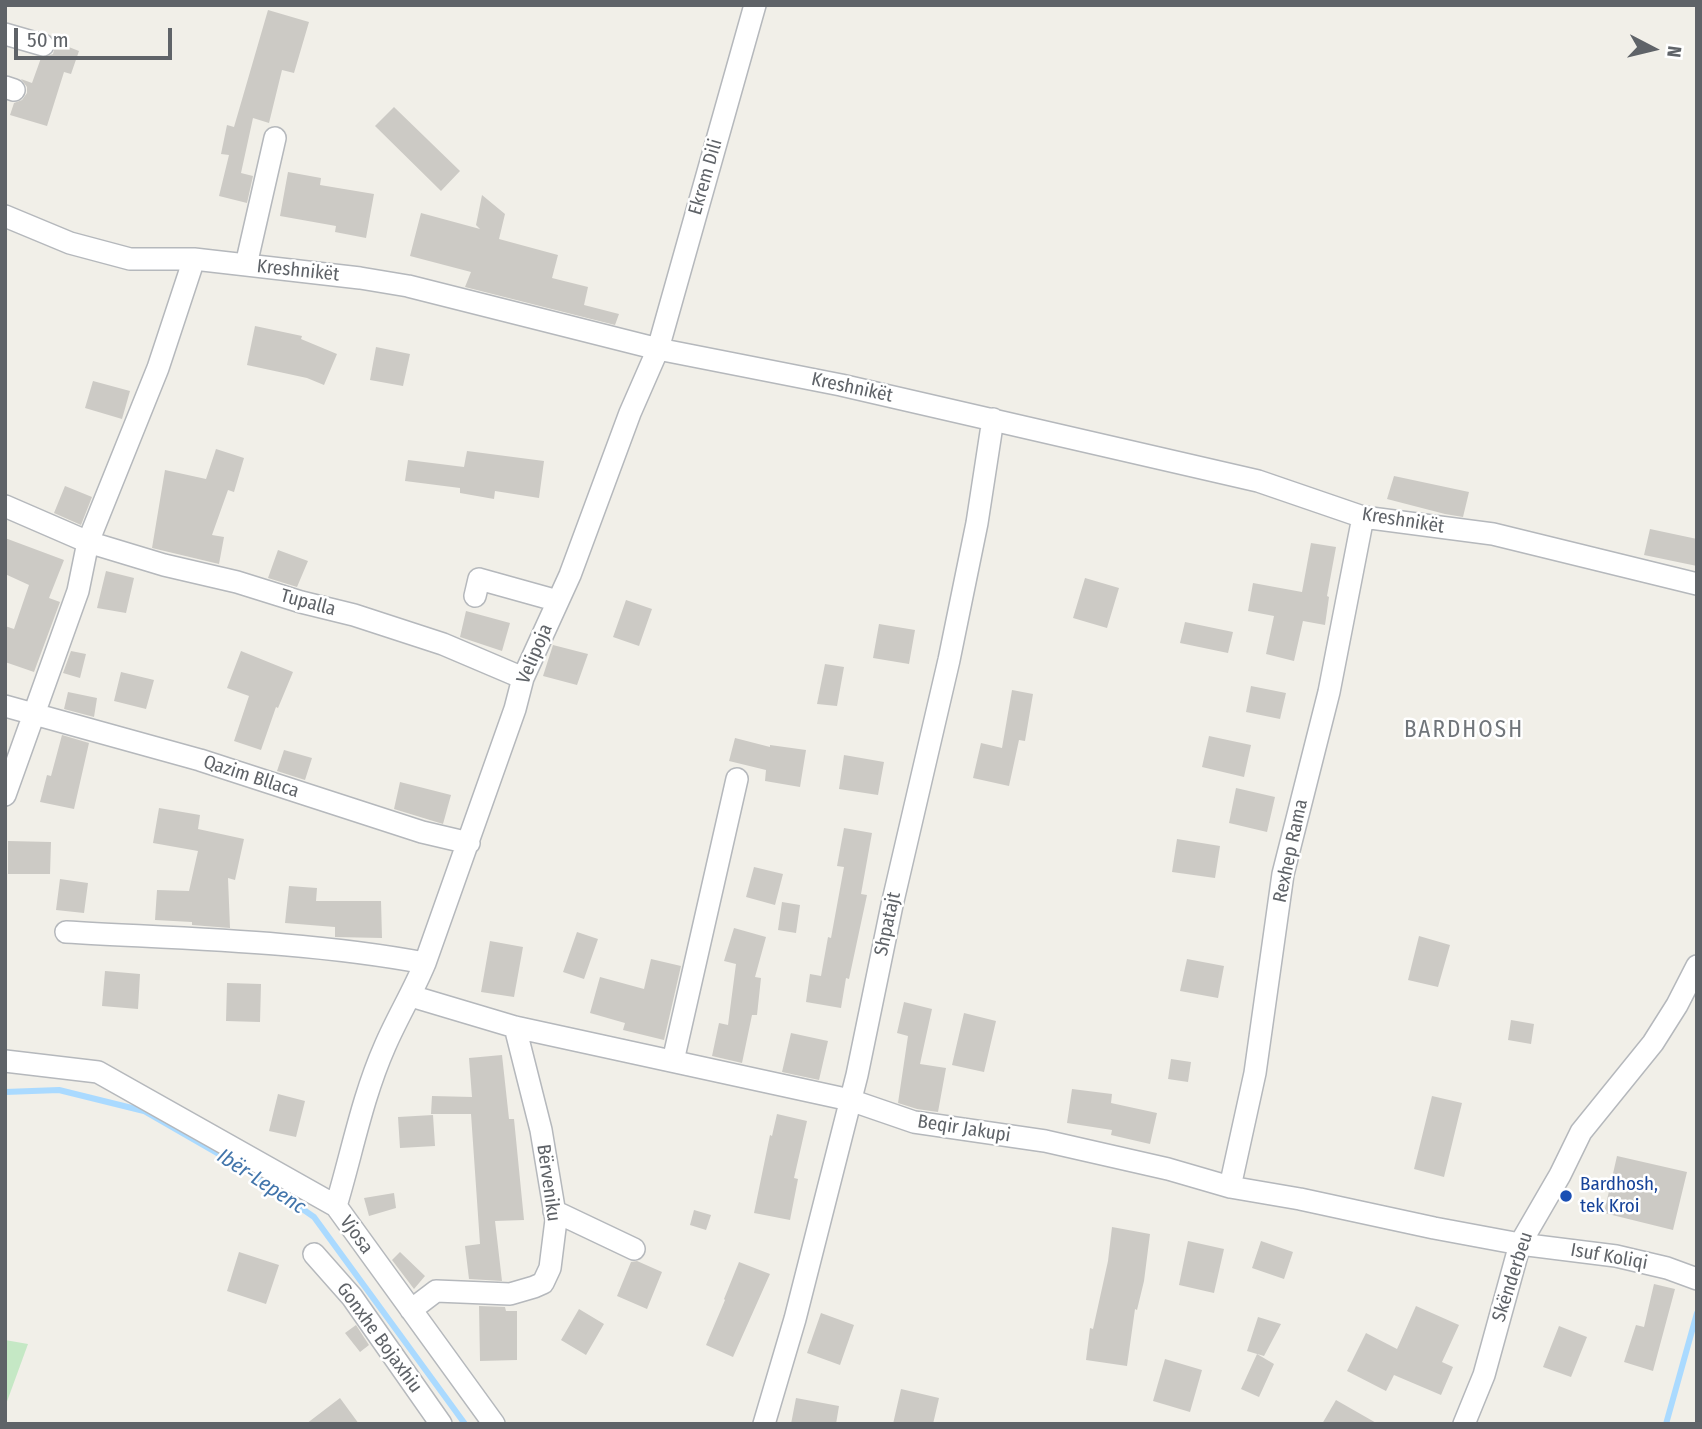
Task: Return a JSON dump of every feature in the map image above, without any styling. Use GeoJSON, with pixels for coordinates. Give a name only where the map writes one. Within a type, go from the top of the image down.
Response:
{"type":"FeatureCollection","features":[{"type":"Feature","properties":{"kind":"street","name":"Ekrem Dili"},"geometry":{"type":"LineString","coordinates":[[657,349],[755,5]]}},
{"type":"Feature","properties":{"kind":"street"},"geometry":{"type":"LineString","coordinates":[[5,34],[43,45]]}},
{"type":"Feature","properties":{"kind":"street"},"geometry":{"type":"LineString","coordinates":[[246,265],[275,138]]}},
{"type":"Feature","properties":{"kind":"street","name":"Kreshnikët"},"geometry":{"type":"LineString","coordinates":[[5,216],[70,243],[130,259],[194,259],[408,286],[657,349],[841,385],[1258,481],[1363,517],[1493,534],[1697,584]]}},
{"type":"Feature","properties":{"kind":"street"},"geometry":{"type":"LineString","coordinates":[[5,795],[78,591],[88,542],[158,368],[194,259]]}},
{"type":"Feature","properties":{"kind":"street","name":"Velipoja"},"geometry":{"type":"LineString","coordinates":[[336,1206],[370,1083],[385,1045],[425,963],[469,843],[523,678],[570,575],[657,349]]}},
{"type":"Feature","properties":{"kind":"street","name":"Shpatajt"},"geometry":{"type":"LineString","coordinates":[[764,1424],[795,1319],[850,1100],[977,523],[993,419]]}},
{"type":"Feature","properties":{"kind":"street"},"geometry":{"type":"LineString","coordinates":[[5,506],[88,542]]}},
{"type":"Feature","properties":{"kind":"street","name":"Rexhep Rama"},"geometry":{"type":"LineString","coordinates":[[1230,1187],[1255,1073],[1283,874],[1329,692],[1363,517]]}},
{"type":"Feature","properties":{"kind":"street","name":"Tupalla"},"geometry":{"type":"LineString","coordinates":[[88,542],[354,615],[443,644],[523,678]]}},
{"type":"Feature","properties":{"kind":"street"},"geometry":{"type":"LineString","coordinates":[[475,596],[479,579],[558,601]]}},
{"type":"Feature","properties":{"kind":"street","name":"Qazim Bllaca"},"geometry":{"type":"LineString","coordinates":[[5,706],[200,760],[422,832],[469,843]]}},
{"type":"Feature","properties":{"kind":"street"},"geometry":{"type":"LineString","coordinates":[[673,1061],[737,779]]}},
{"type":"Feature","properties":{"kind":"street"},"geometry":{"type":"LineString","coordinates":[[66,932],[286,944],[364,952],[425,963]]}},
{"type":"Feature","properties":{"kind":"street","name":"Skënderbeu"},"geometry":{"type":"LineString","coordinates":[[1464,1424],[1484,1375],[1520,1244],[1560,1175],[1581,1132],[1687,1002],[1697,966]]}},
{"type":"Feature","properties":{"kind":"street","name":"Beqir Jakupi"},"geometry":{"type":"LineString","coordinates":[[411,996],[514,1027],[850,1100],[914,1122],[1045,1141],[1168,1169],[1230,1187],[1520,1244]]}},
{"type":"Feature","properties":{"kind":"street","name":"Bërveniku"},"geometry":{"type":"LineString","coordinates":[[411,1310],[436,1291],[510,1294],[542,1283],[550,1268],[556,1220],[541,1130],[514,1027]]}},
{"type":"Feature","properties":{"kind":"street","name":"Vjosa"},"geometry":{"type":"LineString","coordinates":[[5,1061],[98,1072],[336,1206],[494,1424]]}},
{"type":"Feature","properties":{"kind":"street"},"geometry":{"type":"LineString","coordinates":[[554,1211],[634,1250]]}},
{"type":"Feature","properties":{"kind":"street","name":"Isuf Koliqi"},"geometry":{"type":"LineString","coordinates":[[1520,1244],[1616,1256],[1667,1268],[1697,1279]]}},
{"type":"Feature","properties":{"kind":"street","name":"Gonxhe Bojaxhiu"},"geometry":{"type":"LineString","coordinates":[[314,1254],[352,1297],[441,1424]]}},
{"type":"Feature","properties":{"kind":"green space"},"geometry":{"type":"Polygon","coordinates":[[[5,1340],[28,1344],[5,1407],[5,1340]]]}},
{"type":"Feature","properties":{"kind":"building"},"geometry":{"type":"Polygon","coordinates":[[[268,10],[309,22],[294,73],[282,70],[269,123],[253,118],[241,173],[253,176],[247,203],[219,196],[229,155],[221,154],[227,125],[234,127],[268,10]]]}},
{"type":"Feature","properties":{"kind":"building"},"geometry":{"type":"Polygon","coordinates":[[[56,42],[79,51],[71,74],[64,72],[47,126],[10,115],[14,103],[22,100],[27,93],[27,87],[21,79],[32,83],[41,58],[53,54],[56,42]]]}},
{"type":"Feature","properties":{"kind":"building"},"geometry":{"type":"Polygon","coordinates":[[[394,107],[460,171],[441,191],[375,126],[394,107]]]}},
{"type":"Feature","properties":{"kind":"building"},"geometry":{"type":"Polygon","coordinates":[[[288,172],[321,178],[320,185],[374,194],[366,238],[335,232],[336,226],[280,216],[288,172]]]}},
{"type":"Feature","properties":{"kind":"building"},"geometry":{"type":"Polygon","coordinates":[[[482,195],[505,214],[499,239],[558,255],[552,278],[588,287],[584,305],[619,314],[615,325],[465,287],[471,272],[410,256],[421,213],[480,229],[476,225],[482,195]]]}},
{"type":"Feature","properties":{"kind":"building"},"geometry":{"type":"Polygon","coordinates":[[[255,326],[302,336],[301,339],[337,354],[324,385],[307,378],[247,365],[255,326]]]}},
{"type":"Feature","properties":{"kind":"building"},"geometry":{"type":"Polygon","coordinates":[[[376,347],[410,354],[403,386],[370,380],[376,347]]]}},
{"type":"Feature","properties":{"kind":"building"},"geometry":{"type":"Polygon","coordinates":[[[93,381],[130,391],[122,419],[85,408],[93,381]]]}},
{"type":"Feature","properties":{"kind":"building"},"geometry":{"type":"Polygon","coordinates":[[[216,449],[244,458],[234,492],[228,490],[212,535],[224,537],[219,564],[152,548],[165,470],[206,479],[216,449]]]}},
{"type":"Feature","properties":{"kind":"building"},"geometry":{"type":"Polygon","coordinates":[[[467,451],[544,461],[539,498],[495,491],[494,499],[460,493],[460,488],[405,481],[408,460],[464,467],[467,451]]]}},
{"type":"Feature","properties":{"kind":"building"},"geometry":{"type":"Polygon","coordinates":[[[1394,476],[1469,492],[1463,517],[1387,499],[1394,476]]]}},
{"type":"Feature","properties":{"kind":"building"},"geometry":{"type":"Polygon","coordinates":[[[65,486],[92,497],[81,525],[54,513],[65,486]]]}},
{"type":"Feature","properties":{"kind":"building"},"geometry":{"type":"Polygon","coordinates":[[[1650,529],[1697,539],[1697,566],[1644,555],[1650,529]]]}},
{"type":"Feature","properties":{"kind":"building"},"geometry":{"type":"Polygon","coordinates":[[[5,538],[64,560],[49,598],[60,602],[34,672],[5,662],[5,626],[14,629],[29,585],[5,574],[5,538]]]}},
{"type":"Feature","properties":{"kind":"building"},"geometry":{"type":"Polygon","coordinates":[[[1311,543],[1336,547],[1325,625],[1303,621],[1294,661],[1266,654],[1274,616],[1248,611],[1253,583],[1302,592],[1311,543]]]}},
{"type":"Feature","properties":{"kind":"building"},"geometry":{"type":"Polygon","coordinates":[[[278,550],[308,561],[297,587],[268,578],[278,550]]]}},
{"type":"Feature","properties":{"kind":"building"},"geometry":{"type":"Polygon","coordinates":[[[106,571],[134,578],[126,613],[97,608],[106,571]]]}},
{"type":"Feature","properties":{"kind":"building"},"geometry":{"type":"Polygon","coordinates":[[[1085,578],[1119,588],[1107,628],[1073,618],[1085,578]]]}},
{"type":"Feature","properties":{"kind":"building"},"geometry":{"type":"Polygon","coordinates":[[[626,600],[652,609],[639,646],[613,637],[626,600]]]}},
{"type":"Feature","properties":{"kind":"building"},"geometry":{"type":"Polygon","coordinates":[[[466,611],[510,623],[502,651],[460,637],[466,611]]]}},
{"type":"Feature","properties":{"kind":"building"},"geometry":{"type":"Polygon","coordinates":[[[1185,622],[1233,632],[1228,653],[1180,643],[1185,622]]]}},
{"type":"Feature","properties":{"kind":"building"},"geometry":{"type":"Polygon","coordinates":[[[879,624],[915,630],[909,664],[873,658],[879,624]]]}},
{"type":"Feature","properties":{"kind":"building"},"geometry":{"type":"Polygon","coordinates":[[[553,645],[588,654],[577,685],[543,676],[553,645]]]}},
{"type":"Feature","properties":{"kind":"building"},"geometry":{"type":"Polygon","coordinates":[[[71,651],[86,654],[80,678],[63,673],[71,651]]]}},
{"type":"Feature","properties":{"kind":"building"},"geometry":{"type":"Polygon","coordinates":[[[241,651],[293,672],[278,708],[276,707],[261,750],[234,741],[249,696],[227,688],[241,651]]]}},
{"type":"Feature","properties":{"kind":"building"},"geometry":{"type":"Polygon","coordinates":[[[825,664],[844,667],[837,706],[817,704],[825,664]]]}},
{"type":"Feature","properties":{"kind":"building"},"geometry":{"type":"Polygon","coordinates":[[[121,672],[154,680],[146,709],[114,701],[121,672]]]}},
{"type":"Feature","properties":{"kind":"building"},"geometry":{"type":"Polygon","coordinates":[[[1251,686],[1286,693],[1280,719],[1246,712],[1251,686]]]}},
{"type":"Feature","properties":{"kind":"building"},"geometry":{"type":"Polygon","coordinates":[[[1012,690],[1033,694],[1025,741],[1019,740],[1009,786],[973,778],[981,743],[1002,748],[1012,690]]]}},
{"type":"Feature","properties":{"kind":"building"},"geometry":{"type":"Polygon","coordinates":[[[68,692],[97,698],[94,717],[64,709],[68,692]]]}},
{"type":"Feature","properties":{"kind":"building"},"geometry":{"type":"Polygon","coordinates":[[[62,735],[89,743],[74,809],[40,802],[47,775],[51,776],[62,735]]]}},
{"type":"Feature","properties":{"kind":"building"},"geometry":{"type":"Polygon","coordinates":[[[1209,736],[1251,745],[1244,777],[1202,767],[1209,736]]]}},
{"type":"Feature","properties":{"kind":"building"},"geometry":{"type":"Polygon","coordinates":[[[735,738],[770,747],[806,750],[800,787],[765,781],[766,770],[729,761],[735,738]]]}},
{"type":"Feature","properties":{"kind":"building"},"geometry":{"type":"Polygon","coordinates":[[[284,750],[312,758],[305,780],[277,771],[284,750]]]}},
{"type":"Feature","properties":{"kind":"building"},"geometry":{"type":"Polygon","coordinates":[[[844,755],[884,762],[878,795],[839,789],[844,755]]]}},
{"type":"Feature","properties":{"kind":"building"},"geometry":{"type":"Polygon","coordinates":[[[400,782],[451,795],[443,824],[394,809],[400,782]]]}},
{"type":"Feature","properties":{"kind":"building"},"geometry":{"type":"Polygon","coordinates":[[[1236,788],[1275,797],[1267,832],[1229,823],[1236,788]]]}},
{"type":"Feature","properties":{"kind":"building"},"geometry":{"type":"Polygon","coordinates":[[[159,808],[200,815],[198,829],[244,839],[235,880],[228,878],[230,928],[155,920],[157,890],[189,891],[198,851],[153,843],[159,808]]]}},
{"type":"Feature","properties":{"kind":"building"},"geometry":{"type":"Polygon","coordinates":[[[844,828],[872,833],[861,894],[867,895],[841,1008],[806,1002],[810,974],[821,976],[828,937],[831,938],[844,867],[837,866],[844,828]]]}},
{"type":"Feature","properties":{"kind":"building"},"geometry":{"type":"Polygon","coordinates":[[[1177,839],[1220,846],[1215,878],[1172,872],[1177,839]]]}},
{"type":"Feature","properties":{"kind":"building"},"geometry":{"type":"Polygon","coordinates":[[[8,841],[51,842],[50,874],[8,874],[8,841]]]}},
{"type":"Feature","properties":{"kind":"building"},"geometry":{"type":"Polygon","coordinates":[[[754,867],[783,874],[775,905],[746,897],[754,867]]]}},
{"type":"Feature","properties":{"kind":"building"},"geometry":{"type":"Polygon","coordinates":[[[60,879],[88,883],[84,913],[56,910],[60,879]]]}},
{"type":"Feature","properties":{"kind":"building"},"geometry":{"type":"Polygon","coordinates":[[[289,886],[317,888],[316,901],[381,901],[382,938],[335,937],[335,927],[285,923],[289,886]]]}},
{"type":"Feature","properties":{"kind":"building"},"geometry":{"type":"Polygon","coordinates":[[[782,902],[800,905],[796,933],[778,930],[782,902]]]}},
{"type":"Feature","properties":{"kind":"building"},"geometry":{"type":"Polygon","coordinates":[[[734,928],[766,937],[755,977],[761,978],[757,1015],[752,1015],[742,1063],[712,1056],[719,1023],[728,1025],[736,964],[724,961],[734,928]]]}},
{"type":"Feature","properties":{"kind":"building"},"geometry":{"type":"Polygon","coordinates":[[[577,932],[598,939],[584,979],[563,972],[577,932]]]}},
{"type":"Feature","properties":{"kind":"building"},"geometry":{"type":"Polygon","coordinates":[[[1419,936],[1450,945],[1438,987],[1408,980],[1419,936]]]}},
{"type":"Feature","properties":{"kind":"building"},"geometry":{"type":"Polygon","coordinates":[[[490,941],[523,947],[514,997],[481,992],[490,941]]]}},
{"type":"Feature","properties":{"kind":"building"},"geometry":{"type":"Polygon","coordinates":[[[651,959],[681,966],[664,1040],[623,1030],[625,1023],[590,1013],[600,977],[644,989],[651,959]]]}},
{"type":"Feature","properties":{"kind":"building"},"geometry":{"type":"Polygon","coordinates":[[[1187,959],[1224,966],[1218,998],[1180,991],[1187,959]]]}},
{"type":"Feature","properties":{"kind":"building"},"geometry":{"type":"Polygon","coordinates":[[[105,971],[140,974],[138,1009],[102,1006],[105,971]]]}},
{"type":"Feature","properties":{"kind":"building"},"geometry":{"type":"Polygon","coordinates":[[[227,983],[261,984],[260,1022],[226,1021],[227,983]]]}},
{"type":"Feature","properties":{"kind":"building"},"geometry":{"type":"Polygon","coordinates":[[[904,1002],[932,1009],[920,1064],[946,1068],[938,1112],[898,1103],[908,1036],[897,1033],[904,1002]]]}},
{"type":"Feature","properties":{"kind":"building"},"geometry":{"type":"Polygon","coordinates":[[[964,1013],[996,1021],[984,1072],[952,1065],[964,1013]]]}},
{"type":"Feature","properties":{"kind":"building"},"geometry":{"type":"Polygon","coordinates":[[[1511,1020],[1534,1024],[1531,1044],[1508,1040],[1511,1020]]]}},
{"type":"Feature","properties":{"kind":"building"},"geometry":{"type":"Polygon","coordinates":[[[791,1033],[828,1041],[819,1080],[782,1072],[791,1033]]]}},
{"type":"Feature","properties":{"kind":"building"},"geometry":{"type":"Polygon","coordinates":[[[502,1055],[509,1119],[514,1119],[524,1220],[495,1221],[502,1281],[469,1279],[465,1246],[480,1244],[471,1114],[431,1114],[432,1096],[472,1097],[469,1058],[502,1055]]]}},
{"type":"Feature","properties":{"kind":"building"},"geometry":{"type":"Polygon","coordinates":[[[1171,1059],[1191,1062],[1188,1082],[1168,1079],[1171,1059]]]}},
{"type":"Feature","properties":{"kind":"building"},"geometry":{"type":"Polygon","coordinates":[[[1072,1089],[1112,1094],[1111,1103],[1157,1113],[1150,1144],[1111,1135],[1112,1130],[1067,1123],[1072,1089]]]}},
{"type":"Feature","properties":{"kind":"building"},"geometry":{"type":"Polygon","coordinates":[[[278,1094],[305,1101],[296,1137],[269,1131],[278,1094]]]}},
{"type":"Feature","properties":{"kind":"building"},"geometry":{"type":"Polygon","coordinates":[[[1432,1096],[1462,1103],[1444,1177],[1414,1169],[1432,1096]]]}},
{"type":"Feature","properties":{"kind":"building"},"geometry":{"type":"Polygon","coordinates":[[[777,1114],[807,1121],[794,1178],[798,1179],[790,1220],[754,1213],[777,1114]]]}},
{"type":"Feature","properties":{"kind":"building"},"geometry":{"type":"Polygon","coordinates":[[[433,1115],[435,1146],[400,1148],[398,1117],[433,1115]]]}},
{"type":"Feature","properties":{"kind":"building"},"geometry":{"type":"Polygon","coordinates":[[[1617,1156],[1687,1172],[1673,1230],[1604,1213],[1617,1156]]]}},
{"type":"Feature","properties":{"kind":"building"},"geometry":{"type":"Polygon","coordinates":[[[394,1193],[396,1208],[369,1216],[364,1198],[394,1193]]]}},
{"type":"Feature","properties":{"kind":"building"},"geometry":{"type":"Polygon","coordinates":[[[694,1210],[711,1215],[706,1230],[690,1225],[694,1210]]]}},
{"type":"Feature","properties":{"kind":"building"},"geometry":{"type":"Polygon","coordinates":[[[1112,1227],[1150,1234],[1144,1281],[1137,1310],[1135,1309],[1127,1366],[1086,1360],[1090,1328],[1093,1329],[1108,1261],[1112,1227]]]}},
{"type":"Feature","properties":{"kind":"building"},"geometry":{"type":"Polygon","coordinates":[[[1188,1241],[1224,1249],[1214,1293],[1179,1285],[1188,1241]]]}},
{"type":"Feature","properties":{"kind":"building"},"geometry":{"type":"Polygon","coordinates":[[[1261,1241],[1293,1252],[1284,1279],[1252,1268],[1261,1241]]]}},
{"type":"Feature","properties":{"kind":"building"},"geometry":{"type":"Polygon","coordinates":[[[239,1252],[279,1265],[266,1304],[227,1291],[239,1252]]]}},
{"type":"Feature","properties":{"kind":"building"},"geometry":{"type":"Polygon","coordinates":[[[400,1252],[425,1276],[414,1289],[392,1260],[400,1252]]]}},
{"type":"Feature","properties":{"kind":"building"},"geometry":{"type":"Polygon","coordinates":[[[637,1261],[662,1272],[647,1309],[617,1296],[631,1262],[637,1261]]]}},
{"type":"Feature","properties":{"kind":"building"},"geometry":{"type":"Polygon","coordinates":[[[739,1262],[770,1274],[733,1357],[706,1345],[739,1262]]]}},
{"type":"Feature","properties":{"kind":"building"},"geometry":{"type":"Polygon","coordinates":[[[1654,1284],[1675,1289],[1653,1371],[1624,1362],[1636,1325],[1644,1327],[1654,1284]]]}},
{"type":"Feature","properties":{"kind":"building"},"geometry":{"type":"Polygon","coordinates":[[[479,1306],[505,1307],[506,1311],[517,1311],[517,1360],[480,1361],[479,1306]]]}},
{"type":"Feature","properties":{"kind":"building"},"geometry":{"type":"Polygon","coordinates":[[[1416,1306],[1459,1325],[1442,1362],[1453,1367],[1441,1395],[1394,1375],[1386,1391],[1347,1371],[1366,1333],[1397,1349],[1416,1306]]]}},
{"type":"Feature","properties":{"kind":"building"},"geometry":{"type":"Polygon","coordinates":[[[579,1309],[604,1324],[586,1355],[561,1340],[579,1309]]]}},
{"type":"Feature","properties":{"kind":"building"},"geometry":{"type":"Polygon","coordinates":[[[821,1313],[854,1325],[840,1365],[807,1353],[821,1313]]]}},
{"type":"Feature","properties":{"kind":"building"},"geometry":{"type":"Polygon","coordinates":[[[1258,1317],[1281,1324],[1264,1356],[1247,1351],[1258,1317]]]}},
{"type":"Feature","properties":{"kind":"building"},"geometry":{"type":"Polygon","coordinates":[[[356,1325],[369,1345],[360,1352],[345,1333],[356,1325]]]}},
{"type":"Feature","properties":{"kind":"building"},"geometry":{"type":"Polygon","coordinates":[[[1559,1326],[1587,1337],[1571,1377],[1543,1367],[1559,1326]]]}},
{"type":"Feature","properties":{"kind":"building"},"geometry":{"type":"Polygon","coordinates":[[[1257,1354],[1274,1364],[1259,1397],[1241,1389],[1257,1354]]]}},
{"type":"Feature","properties":{"kind":"building"},"geometry":{"type":"Polygon","coordinates":[[[1165,1359],[1202,1370],[1190,1412],[1153,1401],[1165,1359]]]}},
{"type":"Feature","properties":{"kind":"building"},"geometry":{"type":"Polygon","coordinates":[[[901,1389],[939,1398],[933,1424],[893,1424],[901,1389]]]}},
{"type":"Feature","properties":{"kind":"building"},"geometry":{"type":"Polygon","coordinates":[[[340,1398],[359,1424],[306,1424],[340,1398]]]}},
{"type":"Feature","properties":{"kind":"building"},"geometry":{"type":"Polygon","coordinates":[[[796,1398],[839,1406],[836,1424],[791,1424],[796,1398]]]}},
{"type":"Feature","properties":{"kind":"building"},"geometry":{"type":"Polygon","coordinates":[[[1336,1400],[1378,1424],[1322,1424],[1336,1400]]]}},
{"type":"Feature","properties":{"kind":"waterway","name":"Ibër-Lepenc"},"geometry":{"type":"LineString","coordinates":[[5,1092],[59,1090],[144,1111],[243,1168],[314,1217],[465,1424]]}},
{"type":"Feature","properties":{"kind":"waterway"},"geometry":{"type":"LineString","coordinates":[[1666,1424],[1697,1313]]}},
{"type":"Feature","properties":{"kind":"place","name":"Bardhosh, tek Kroi"},"geometry":{"type":"Point","coordinates":[1566,1196]}},
{"type":"Feature","properties":{"kind":"district","name":"BARDHOSH"},"geometry":{"type":"Point","coordinates":[1464,731]}}]}
